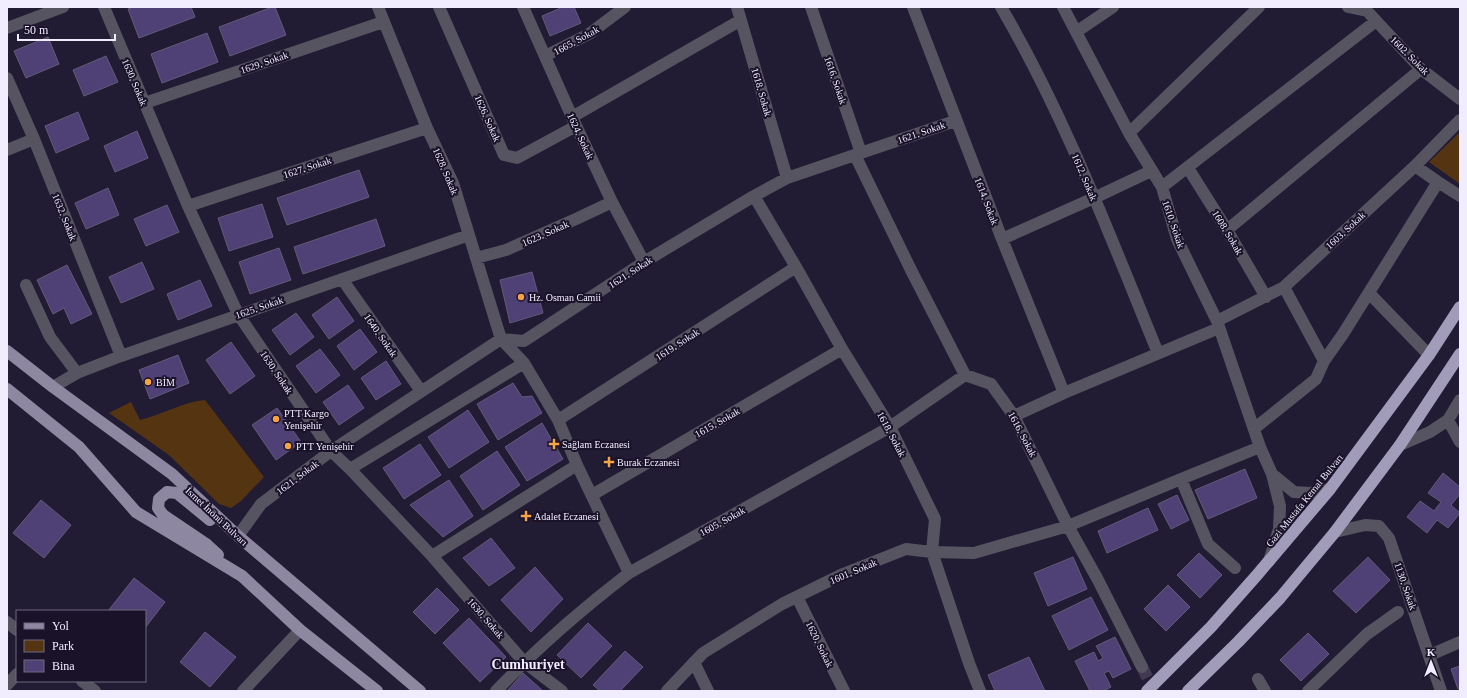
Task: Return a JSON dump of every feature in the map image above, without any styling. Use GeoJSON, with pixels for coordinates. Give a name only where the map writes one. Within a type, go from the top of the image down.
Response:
{"type":"FeatureCollection","features":[{"type":"Feature","properties":{"kind":"highway","name":"Gazi Mustafa Kemal Bulvarı"},"geometry":{"type":"LineString","coordinates":[[1147,691],[1211,627],[1330,489],[1429,355],[1460,307]]}},
{"type":"Feature","properties":{"kind":"highway"},"geometry":{"type":"LineString","coordinates":[[1188,691],[1254,626],[1280,598],[1335,532],[1400,445],[1460,354]]}},
{"type":"Feature","properties":{"kind":"main road","name":"İsmet İnönü Bulvarı"},"geometry":{"type":"LineString","coordinates":[[7,350],[53,387],[172,474],[238,536],[418,689]]}},
{"type":"Feature","properties":{"kind":"main road"},"geometry":{"type":"LineString","coordinates":[[7,389],[79,447],[136,512],[242,576]]}},
{"type":"Feature","properties":{"kind":"main road"},"geometry":{"type":"LineString","coordinates":[[261,556],[234,540],[177,493],[167,492],[162,495],[158,503],[158,508],[163,515],[206,544],[300,630],[377,691]]}},
{"type":"Feature","properties":{"kind":"street"},"geometry":{"type":"LineString","coordinates":[[7,28],[63,7]]}},
{"type":"Feature","properties":{"kind":"street","name":"1630. Sokak"},"geometry":{"type":"LineString","coordinates":[[104,7],[188,206],[238,314],[331,451],[350,469],[432,556],[524,662],[562,691]]}},
{"type":"Feature","properties":{"kind":"street","name":"1628. Sokak"},"geometry":{"type":"LineString","coordinates":[[378,7],[427,128],[453,183],[501,339]]}},
{"type":"Feature","properties":{"kind":"street","name":"1626. Sokak"},"geometry":{"type":"LineString","coordinates":[[439,7],[504,155],[517,158],[574,122]]}},
{"type":"Feature","properties":{"kind":"street","name":"1624. Sokak"},"geometry":{"type":"LineString","coordinates":[[523,7],[574,122],[612,202],[644,262]]}},
{"type":"Feature","properties":{"kind":"street","name":"1665. Sokak"},"geometry":{"type":"LineString","coordinates":[[545,56],[589,34],[625,7]]}},
{"type":"Feature","properties":{"kind":"street","name":"1618. Sokak"},"geometry":{"type":"LineString","coordinates":[[737,7],[787,178]]}},
{"type":"Feature","properties":{"kind":"street","name":"1616. Sokak"},"geometry":{"type":"LineString","coordinates":[[811,7],[858,154],[910,270],[965,375],[991,384],[1014,416],[1068,526],[1098,580],[1142,667]]}},
{"type":"Feature","properties":{"kind":"street","name":"1614. Sokak"},"geometry":{"type":"LineString","coordinates":[[912,7],[955,121],[1064,392]]}},
{"type":"Feature","properties":{"kind":"street","name":"1612. Sokak"},"geometry":{"type":"LineString","coordinates":[[1001,7],[1054,106],[1158,353]]}},
{"type":"Feature","properties":{"kind":"street","name":"1610. Sokak"},"geometry":{"type":"LineString","coordinates":[[1063,7],[1129,133],[1162,187],[1178,239],[1218,324],[1255,428],[1260,447],[1272,474],[1280,506],[1279,529],[1269,561]]}},
{"type":"Feature","properties":{"kind":"street"},"geometry":{"type":"LineString","coordinates":[[1076,32],[1114,7]]}},
{"type":"Feature","properties":{"kind":"street"},"geometry":{"type":"LineString","coordinates":[[1129,133],[1259,7]]}},
{"type":"Feature","properties":{"kind":"street"},"geometry":{"type":"LineString","coordinates":[[1348,7],[1366,9]]}},
{"type":"Feature","properties":{"kind":"street","name":"1602. Sokak"},"geometry":{"type":"LineString","coordinates":[[1366,9],[1422,69],[1460,99]]}},
{"type":"Feature","properties":{"kind":"street"},"geometry":{"type":"LineString","coordinates":[[574,122],[741,20]]}},
{"type":"Feature","properties":{"kind":"street"},"geometry":{"type":"LineString","coordinates":[[1162,187],[1376,21]]}},
{"type":"Feature","properties":{"kind":"street","name":"1629. Sokak"},"geometry":{"type":"LineString","coordinates":[[144,103],[383,22]]}},
{"type":"Feature","properties":{"kind":"street"},"geometry":{"type":"LineString","coordinates":[[1227,230],[1422,69]]}},
{"type":"Feature","properties":{"kind":"street","name":"1632. Sokak"},"geometry":{"type":"LineString","coordinates":[[7,78],[34,139],[121,356]]}},
{"type":"Feature","properties":{"kind":"street","name":"1603. Sokak"},"geometry":{"type":"LineString","coordinates":[[1014,416],[1064,392],[1158,353],[1218,324],[1284,287],[1415,166],[1460,120]]}},
{"type":"Feature","properties":{"kind":"street","name":"1621. Sokak"},"geometry":{"type":"LineString","coordinates":[[238,536],[261,504],[331,451],[501,339],[524,341],[644,262],[787,178],[955,121]]}},
{"type":"Feature","properties":{"kind":"street","name":"1627. Sokak"},"geometry":{"type":"LineString","coordinates":[[188,206],[427,128]]}},
{"type":"Feature","properties":{"kind":"street"},"geometry":{"type":"LineString","coordinates":[[7,150],[34,139]]}},
{"type":"Feature","properties":{"kind":"street"},"geometry":{"type":"LineString","coordinates":[[1415,166],[1460,196]]}},
{"type":"Feature","properties":{"kind":"street","name":"1608. Sokak"},"geometry":{"type":"LineString","coordinates":[[1188,168],[1227,230],[1266,297]]}},
{"type":"Feature","properties":{"kind":"street"},"geometry":{"type":"LineString","coordinates":[[1002,239],[1151,171]]}},
{"type":"Feature","properties":{"kind":"street"},"geometry":{"type":"LineString","coordinates":[[1255,428],[1316,379],[1324,360],[1343,334],[1438,182]]}},
{"type":"Feature","properties":{"kind":"street","name":"1618. Sokak"},"geometry":{"type":"LineString","coordinates":[[754,196],[842,349],[890,427],[934,519],[932,552],[968,663],[980,691]]}},
{"type":"Feature","properties":{"kind":"street","name":"1623. Sokak"},"geometry":{"type":"LineString","coordinates":[[476,258],[506,250],[612,202]]}},
{"type":"Feature","properties":{"kind":"street","name":"1625. Sokak"},"geometry":{"type":"LineString","coordinates":[[53,387],[77,373],[121,356],[469,234]]}},
{"type":"Feature","properties":{"kind":"street","name":"1619. Sokak"},"geometry":{"type":"LineString","coordinates":[[558,420],[796,267]]}},
{"type":"Feature","properties":{"kind":"street","name":"1640. Sokak"},"geometry":{"type":"LineString","coordinates":[[342,279],[421,391]]}},
{"type":"Feature","properties":{"kind":"street"},"geometry":{"type":"LineString","coordinates":[[26,285],[50,337],[77,373]]}},
{"type":"Feature","properties":{"kind":"street"},"geometry":{"type":"LineString","coordinates":[[1284,287],[1324,360]]}},
{"type":"Feature","properties":{"kind":"street"},"geometry":{"type":"LineString","coordinates":[[1369,293],[1429,355]]}},
{"type":"Feature","properties":{"kind":"street"},"geometry":{"type":"LineString","coordinates":[[501,339],[524,363],[558,420],[577,465],[629,573]]}},
{"type":"Feature","properties":{"kind":"street","name":"1615. Sokak"},"geometry":{"type":"LineString","coordinates":[[592,495],[842,349]]}},
{"type":"Feature","properties":{"kind":"street"},"geometry":{"type":"LineString","coordinates":[[350,469],[524,363]]}},
{"type":"Feature","properties":{"kind":"street","name":"1605. Sokak"},"geometry":{"type":"LineString","coordinates":[[496,691],[524,662],[608,589],[629,573],[890,427],[965,375]]}},
{"type":"Feature","properties":{"kind":"street"},"geometry":{"type":"LineString","coordinates":[[1400,445],[1430,432],[1448,420],[1460,400]]}},
{"type":"Feature","properties":{"kind":"street"},"geometry":{"type":"LineString","coordinates":[[1448,420],[1460,442]]}},
{"type":"Feature","properties":{"kind":"street","name":"1601. Sokak"},"geometry":{"type":"LineString","coordinates":[[667,691],[703,653],[782,604],[843,574],[906,549],[932,552],[974,553],[1068,526],[1260,447]]}},
{"type":"Feature","properties":{"kind":"street"},"geometry":{"type":"LineString","coordinates":[[432,556],[577,465]]}},
{"type":"Feature","properties":{"kind":"street"},"geometry":{"type":"LineString","coordinates":[[1272,474],[1294,492],[1310,493],[1330,489]]}},
{"type":"Feature","properties":{"kind":"street"},"geometry":{"type":"LineString","coordinates":[[1181,479],[1208,544],[1235,568]]}},
{"type":"Feature","properties":{"kind":"street","name":"1130. Sokak"},"geometry":{"type":"LineString","coordinates":[[1335,532],[1365,525],[1379,526],[1389,538],[1441,691]]}},
{"type":"Feature","properties":{"kind":"street","name":"1620. Sokak"},"geometry":{"type":"LineString","coordinates":[[797,597],[844,691]]}},
{"type":"Feature","properties":{"kind":"street"},"geometry":{"type":"LineString","coordinates":[[1308,691],[1367,634],[1398,612]]}},
{"type":"Feature","properties":{"kind":"street"},"geometry":{"type":"LineString","coordinates":[[7,622],[16,629]]}},
{"type":"Feature","properties":{"kind":"street"},"geometry":{"type":"LineString","coordinates":[[243,691],[300,630]]}},
{"type":"Feature","properties":{"kind":"street"},"geometry":{"type":"LineString","coordinates":[[1430,655],[1460,642]]}},
{"type":"Feature","properties":{"kind":"street"},"geometry":{"type":"LineString","coordinates":[[694,662],[708,691]]}},
{"type":"Feature","properties":{"kind":"street"},"geometry":{"type":"LineString","coordinates":[[7,685],[16,675]]}},
{"type":"Feature","properties":{"kind":"street"},"geometry":{"type":"LineString","coordinates":[[1258,679],[1265,691]]}},
{"type":"Feature","properties":{"kind":"street"},"geometry":{"type":"LineString","coordinates":[[83,682],[95,691]]}},
{"type":"Feature","properties":{"kind":"green space"},"geometry":{"type":"Polygon","coordinates":[[[1460,132],[1460,184],[1429,162],[1460,132]]]}},
{"type":"Feature","properties":{"kind":"green space"},"geometry":{"type":"Polygon","coordinates":[[[205,400],[264,477],[241,501],[231,508],[219,504],[169,455],[109,413],[131,402],[140,420],[188,403],[205,400]]]}},
{"type":"Feature","properties":{"kind":"building"},"geometry":{"type":"Polygon","coordinates":[[[134,7],[191,7],[195,17],[139,38],[128,9],[134,7]]]}},
{"type":"Feature","properties":{"kind":"building"},"geometry":{"type":"Polygon","coordinates":[[[275,7],[286,35],[230,56],[219,27],[275,7]]]}},
{"type":"Feature","properties":{"kind":"building"},"geometry":{"type":"Polygon","coordinates":[[[563,7],[574,7],[581,23],[550,36],[542,16],[563,7]]]}},
{"type":"Feature","properties":{"kind":"building"},"geometry":{"type":"Polygon","coordinates":[[[207,33],[218,62],[162,83],[151,54],[207,33]]]}},
{"type":"Feature","properties":{"kind":"building"},"geometry":{"type":"Polygon","coordinates":[[[48,37],[59,64],[26,78],[14,51],[48,37]]]}},
{"type":"Feature","properties":{"kind":"building"},"geometry":{"type":"Polygon","coordinates":[[[106,56],[118,82],[84,96],[73,70],[106,56]]]}},
{"type":"Feature","properties":{"kind":"building"},"geometry":{"type":"Polygon","coordinates":[[[78,112],[89,139],[56,153],[45,126],[78,112]]]}},
{"type":"Feature","properties":{"kind":"building"},"geometry":{"type":"Polygon","coordinates":[[[137,131],[148,158],[115,172],[104,146],[137,131]]]}},
{"type":"Feature","properties":{"kind":"building"},"geometry":{"type":"Polygon","coordinates":[[[359,170],[369,197],[287,225],[277,198],[359,170]]]}},
{"type":"Feature","properties":{"kind":"building"},"geometry":{"type":"Polygon","coordinates":[[[108,188],[119,215],[86,229],[75,203],[108,188]]]}},
{"type":"Feature","properties":{"kind":"building"},"geometry":{"type":"Polygon","coordinates":[[[262,204],[273,237],[229,251],[218,218],[262,204]]]}},
{"type":"Feature","properties":{"kind":"building"},"geometry":{"type":"Polygon","coordinates":[[[167,205],[179,232],[146,246],[134,219],[167,205]]]}},
{"type":"Feature","properties":{"kind":"building"},"geometry":{"type":"Polygon","coordinates":[[[376,219],[385,246],[303,274],[294,247],[376,219]]]}},
{"type":"Feature","properties":{"kind":"building"},"geometry":{"type":"Polygon","coordinates":[[[279,248],[291,280],[250,294],[239,262],[279,248]]]}},
{"type":"Feature","properties":{"kind":"building"},"geometry":{"type":"Polygon","coordinates":[[[142,262],[154,289],[121,303],[109,277],[142,262]]]}},
{"type":"Feature","properties":{"kind":"building"},"geometry":{"type":"Polygon","coordinates":[[[67,265],[92,314],[71,324],[64,308],[53,314],[37,280],[67,265]]]}},
{"type":"Feature","properties":{"kind":"building","name":"Hz. Osman Camii"},"geometry":{"type":"Polygon","coordinates":[[[532,272],[543,313],[510,323],[500,280],[532,272]]]}},
{"type":"Feature","properties":{"kind":"building"},"geometry":{"type":"Polygon","coordinates":[[[200,280],[212,306],[178,320],[167,294],[200,280]]]}},
{"type":"Feature","properties":{"kind":"building"},"geometry":{"type":"Polygon","coordinates":[[[337,297],[354,321],[329,339],[312,315],[337,297]]]}},
{"type":"Feature","properties":{"kind":"building"},"geometry":{"type":"Polygon","coordinates":[[[296,313],[314,337],[290,355],[272,330],[296,313]]]}},
{"type":"Feature","properties":{"kind":"building"},"geometry":{"type":"Polygon","coordinates":[[[360,329],[377,352],[354,370],[337,346],[360,329]]]}},
{"type":"Feature","properties":{"kind":"building"},"geometry":{"type":"Polygon","coordinates":[[[231,342],[255,376],[230,394],[206,360],[231,342]]]}},
{"type":"Feature","properties":{"kind":"building"},"geometry":{"type":"Polygon","coordinates":[[[320,349],[340,375],[316,393],[296,366],[320,349]]]}},
{"type":"Feature","properties":{"kind":"building"},"geometry":{"type":"Polygon","coordinates":[[[178,355],[189,383],[150,399],[139,370],[178,355]]]}},
{"type":"Feature","properties":{"kind":"building"},"geometry":{"type":"Polygon","coordinates":[[[386,361],[401,384],[376,400],[361,378],[386,361]]]}},
{"type":"Feature","properties":{"kind":"building"},"geometry":{"type":"Polygon","coordinates":[[[513,383],[522,397],[532,396],[542,413],[498,440],[477,404],[513,383]]]}},
{"type":"Feature","properties":{"kind":"building"},"geometry":{"type":"Polygon","coordinates":[[[348,385],[364,408],[339,425],[323,402],[348,385]]]}},
{"type":"Feature","properties":{"kind":"building"},"geometry":{"type":"Polygon","coordinates":[[[277,408],[301,442],[276,460],[252,425],[277,408]]]}},
{"type":"Feature","properties":{"kind":"building"},"geometry":{"type":"Polygon","coordinates":[[[468,410],[489,442],[449,468],[428,437],[468,410]]]}},
{"type":"Feature","properties":{"kind":"building"},"geometry":{"type":"Polygon","coordinates":[[[542,423],[563,459],[527,481],[505,447],[542,423]]]}},
{"type":"Feature","properties":{"kind":"building"},"geometry":{"type":"Polygon","coordinates":[[[420,444],[441,475],[404,499],[383,468],[420,444]]]}},
{"type":"Feature","properties":{"kind":"building"},"geometry":{"type":"Polygon","coordinates":[[[497,451],[520,485],[483,510],[460,476],[497,451]]]}},
{"type":"Feature","properties":{"kind":"building"},"geometry":{"type":"Polygon","coordinates":[[[1245,469],[1257,498],[1208,519],[1195,490],[1245,469]]]}},
{"type":"Feature","properties":{"kind":"building"},"geometry":{"type":"Polygon","coordinates":[[[1443,473],[1460,487],[1460,494],[1451,505],[1460,513],[1448,528],[1437,520],[1427,533],[1407,517],[1420,501],[1434,511],[1441,502],[1428,493],[1443,473]]]}},
{"type":"Feature","properties":{"kind":"building"},"geometry":{"type":"Polygon","coordinates":[[[449,480],[473,516],[443,537],[410,505],[449,480]]]}},
{"type":"Feature","properties":{"kind":"building"},"geometry":{"type":"Polygon","coordinates":[[[1177,495],[1189,520],[1171,529],[1158,504],[1177,495]]]}},
{"type":"Feature","properties":{"kind":"building"},"geometry":{"type":"Polygon","coordinates":[[[41,500],[71,525],[44,558],[13,533],[41,500]]]}},
{"type":"Feature","properties":{"kind":"building"},"geometry":{"type":"Polygon","coordinates":[[[1148,508],[1158,530],[1107,553],[1098,531],[1148,508]]]}},
{"type":"Feature","properties":{"kind":"building"},"geometry":{"type":"Polygon","coordinates":[[[491,538],[515,568],[489,586],[463,558],[491,538]]]}},
{"type":"Feature","properties":{"kind":"building"},"geometry":{"type":"Polygon","coordinates":[[[1199,553],[1222,575],[1200,598],[1177,575],[1199,553]]]}},
{"type":"Feature","properties":{"kind":"building"},"geometry":{"type":"Polygon","coordinates":[[[1073,557],[1087,589],[1048,606],[1034,573],[1073,557]]]}},
{"type":"Feature","properties":{"kind":"building"},"geometry":{"type":"Polygon","coordinates":[[[1368,557],[1390,580],[1356,613],[1333,591],[1368,557]]]}},
{"type":"Feature","properties":{"kind":"building"},"geometry":{"type":"Polygon","coordinates":[[[535,567],[563,599],[531,632],[501,600],[535,567]]]}},
{"type":"Feature","properties":{"kind":"building"},"geometry":{"type":"Polygon","coordinates":[[[134,578],[165,602],[146,627],[146,610],[109,610],[134,578]]]}},
{"type":"Feature","properties":{"kind":"building"},"geometry":{"type":"Polygon","coordinates":[[[1168,585],[1190,607],[1166,631],[1144,609],[1168,585]]]}},
{"type":"Feature","properties":{"kind":"building"},"geometry":{"type":"Polygon","coordinates":[[[437,588],[459,610],[435,634],[413,612],[437,588]]]}},
{"type":"Feature","properties":{"kind":"building"},"geometry":{"type":"Polygon","coordinates":[[[1091,597],[1108,630],[1069,650],[1052,616],[1091,597]]]}},
{"type":"Feature","properties":{"kind":"building"},"geometry":{"type":"Polygon","coordinates":[[[469,618],[506,657],[480,682],[443,643],[469,618]]]}},
{"type":"Feature","properties":{"kind":"building"},"geometry":{"type":"Polygon","coordinates":[[[588,623],[612,646],[581,678],[557,655],[588,623]]]}},
{"type":"Feature","properties":{"kind":"building"},"geometry":{"type":"Polygon","coordinates":[[[205,632],[236,657],[210,687],[180,662],[205,632]]]}},
{"type":"Feature","properties":{"kind":"building"},"geometry":{"type":"Polygon","coordinates":[[[1308,633],[1329,654],[1301,681],[1280,660],[1308,633]]]}},
{"type":"Feature","properties":{"kind":"building"},"geometry":{"type":"Polygon","coordinates":[[[1115,637],[1131,669],[1113,678],[1109,671],[1104,673],[1111,687],[1103,691],[1090,691],[1075,661],[1094,652],[1098,661],[1103,658],[1096,646],[1115,637]]]}},
{"type":"Feature","properties":{"kind":"building"},"geometry":{"type":"Polygon","coordinates":[[[625,651],[643,667],[620,691],[600,691],[593,685],[625,651]]]}},
{"type":"Feature","properties":{"kind":"building"},"geometry":{"type":"Polygon","coordinates":[[[1029,657],[1045,691],[995,691],[988,675],[1029,657]]]}},
{"type":"Feature","properties":{"kind":"building"},"geometry":{"type":"Polygon","coordinates":[[[1460,666],[1460,688],[1458,689],[1451,669],[1460,666]]]}},
{"type":"Feature","properties":{"kind":"building"},"geometry":{"type":"Polygon","coordinates":[[[523,673],[543,691],[507,691],[523,673]]]}},
{"type":"Feature","properties":{"kind":"tunnel"},"geometry":{"type":"LineString","coordinates":[[1142,667],[1154,691]]}},
{"type":"Feature","properties":{"kind":"place","name":"Hz. Osman Camii"},"geometry":{"type":"Point","coordinates":[521,297]}},
{"type":"Feature","properties":{"kind":"place","name":"BİM"},"geometry":{"type":"Point","coordinates":[148,382]}},
{"type":"Feature","properties":{"kind":"place","name":"PTT Kargo Yenişehir"},"geometry":{"type":"Point","coordinates":[276,419]}},
{"type":"Feature","properties":{"kind":"place","name":"Sağlam Eczanesi"},"geometry":{"type":"Point","coordinates":[554,444]}},
{"type":"Feature","properties":{"kind":"place","name":"PTT Yenişehir"},"geometry":{"type":"Point","coordinates":[288,446]}},
{"type":"Feature","properties":{"kind":"place","name":"Burak Eczanesi"},"geometry":{"type":"Point","coordinates":[609,462]}},
{"type":"Feature","properties":{"kind":"place","name":"Adalet Eczanesi"},"geometry":{"type":"Point","coordinates":[526,516]}},
{"type":"Feature","properties":{"kind":"district","name":"Cumhuriyet"},"geometry":{"type":"Point","coordinates":[528,664]}}]}
